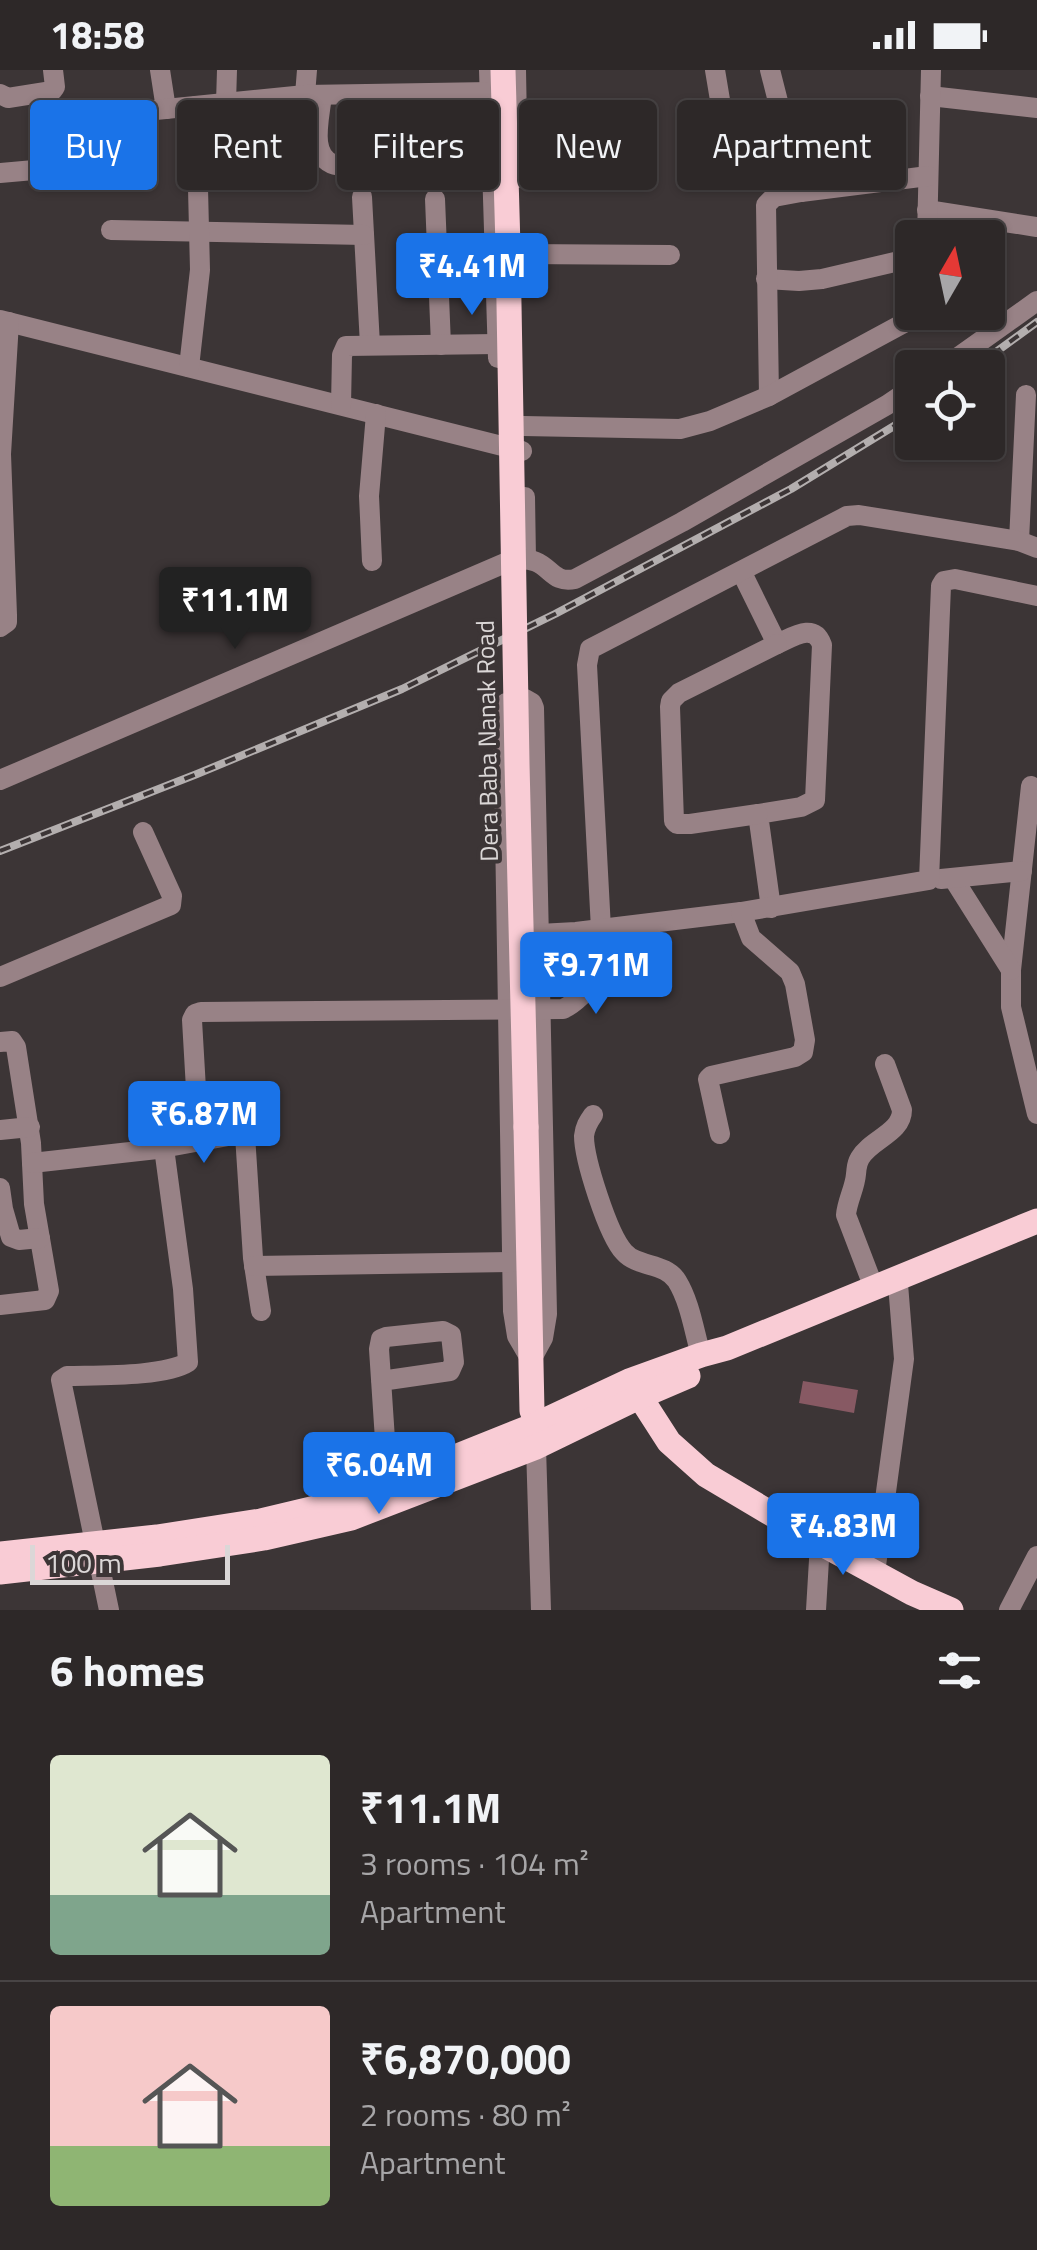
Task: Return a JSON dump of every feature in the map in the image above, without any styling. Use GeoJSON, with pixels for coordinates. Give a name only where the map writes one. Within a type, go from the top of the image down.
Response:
{"type":"FeatureCollection","features":[{"type":"Feature","properties":{"kind":"main road","name":"Dera Baba Nanak Road"},"geometry":{"type":"LineString","coordinates":[[497,81],[531,1432]]}},
{"type":"Feature","properties":{"kind":"main road"},"geometry":{"type":"LineString","coordinates":[[0,1572],[345,1501],[531,1432],[634,1389],[701,1354],[728,1348],[886,1286],[1037,1221]]}},
{"type":"Feature","properties":{"kind":"main road"},"geometry":{"type":"LineString","coordinates":[[634,1389],[708,1368],[728,1348]]}},
{"type":"Feature","properties":{"kind":"main road"},"geometry":{"type":"LineString","coordinates":[[634,1389],[670,1442],[706,1475],[874,1573],[950,1610]]}},
{"type":"Feature","properties":{"kind":"main road"},"geometry":{"type":"LineString","coordinates":[[0,1554],[97,1552],[264,1538],[351,1518],[531,1432]]}},
{"type":"Feature","properties":{"kind":"street"},"geometry":{"type":"LineString","coordinates":[[0,94],[8,98],[52,91],[53,70]]}},
{"type":"Feature","properties":{"kind":"street"},"geometry":{"type":"LineString","coordinates":[[160,70],[166,109]]}},
{"type":"Feature","properties":{"kind":"street"},"geometry":{"type":"LineString","coordinates":[[226,100],[227,70]]}},
{"type":"Feature","properties":{"kind":"street"},"geometry":{"type":"LineString","coordinates":[[306,70],[314,96],[321,156],[327,163],[337,165]]}},
{"type":"Feature","properties":{"kind":"street"},"geometry":{"type":"LineString","coordinates":[[489,70],[497,81]]}},
{"type":"Feature","properties":{"kind":"street"},"geometry":{"type":"LineString","coordinates":[[516,70],[526,559]]}},
{"type":"Feature","properties":{"kind":"street"},"geometry":{"type":"LineString","coordinates":[[715,70],[720,100]]}},
{"type":"Feature","properties":{"kind":"street"},"geometry":{"type":"LineString","coordinates":[[770,70],[778,100]]}},
{"type":"Feature","properties":{"kind":"street"},"geometry":{"type":"LineString","coordinates":[[927,220],[931,70]]}},
{"type":"Feature","properties":{"kind":"street"},"geometry":{"type":"LineString","coordinates":[[264,100],[497,81]]}},
{"type":"Feature","properties":{"kind":"street"},"geometry":{"type":"LineString","coordinates":[[930,96],[1037,108]]}},
{"type":"Feature","properties":{"kind":"street"},"geometry":{"type":"LineString","coordinates":[[157,110],[177,108]]}},
{"type":"Feature","properties":{"kind":"street"},"geometry":{"type":"LineString","coordinates":[[0,172],[30,170]]}},
{"type":"Feature","properties":{"kind":"street"},"geometry":{"type":"LineString","coordinates":[[769,396],[766,204],[774,197],[801,192],[928,176]]}},
{"type":"Feature","properties":{"kind":"street"},"geometry":{"type":"LineString","coordinates":[[189,367],[199,292],[198,190]]}},
{"type":"Feature","properties":{"kind":"street"},"geometry":{"type":"LineString","coordinates":[[493,190],[502,564]]}},
{"type":"Feature","properties":{"kind":"street"},"geometry":{"type":"LineString","coordinates":[[362,197],[370,345]]}},
{"type":"Feature","properties":{"kind":"street"},"geometry":{"type":"LineString","coordinates":[[435,199],[441,346]]}},
{"type":"Feature","properties":{"kind":"street"},"geometry":{"type":"LineString","coordinates":[[927,210],[1037,226]]}},
{"type":"Feature","properties":{"kind":"street"},"geometry":{"type":"LineString","coordinates":[[110,230],[364,235]]}},
{"type":"Feature","properties":{"kind":"street"},"geometry":{"type":"LineString","coordinates":[[520,254],[670,254]]}},
{"type":"Feature","properties":{"kind":"street"},"geometry":{"type":"LineString","coordinates":[[766,279],[822,279],[895,262]]}},
{"type":"Feature","properties":{"kind":"street"},"geometry":{"type":"LineString","coordinates":[[968,350],[1037,301]]}},
{"type":"Feature","properties":{"kind":"street"},"geometry":{"type":"LineString","coordinates":[[0,627],[5,625],[7,615],[1,454],[4,321],[524,451]]}},
{"type":"Feature","properties":{"kind":"street"},"geometry":{"type":"LineString","coordinates":[[523,426],[680,429],[769,396],[895,328]]}},
{"type":"Feature","properties":{"kind":"street"},"geometry":{"type":"LineString","coordinates":[[341,406],[343,350],[350,344],[497,344]]}},
{"type":"Feature","properties":{"kind":"street"},"geometry":{"type":"LineString","coordinates":[[600,930],[590,649],[852,515],[1028,544],[1026,396]]}},
{"type":"Feature","properties":{"kind":"street"},"geometry":{"type":"LineString","coordinates":[[0,780],[512,560],[544,564],[558,579],[575,579],[895,400]]}},
{"type":"Feature","properties":{"kind":"street"},"geometry":{"type":"LineString","coordinates":[[372,562],[369,496],[376,414]]}},
{"type":"Feature","properties":{"kind":"street"},"geometry":{"type":"LineString","coordinates":[[742,573],[777,644]]}},
{"type":"Feature","properties":{"kind":"street"},"geometry":{"type":"LineString","coordinates":[[929,880],[941,586],[944,581],[955,579],[1037,596]]}},
{"type":"Feature","properties":{"kind":"street"},"geometry":{"type":"LineString","coordinates":[[815,633],[822,645],[816,794],[809,804],[758,814],[690,824],[674,821],[671,701],[678,693],[777,644],[815,633]]}},
{"type":"Feature","properties":{"kind":"street"},"geometry":{"type":"LineString","coordinates":[[525,699],[534,708],[538,934],[546,1314],[543,1338],[532,1360],[514,1326],[503,710],[506,703],[525,699]]}},
{"type":"Feature","properties":{"kind":"street"},"geometry":{"type":"LineString","coordinates":[[1031,786],[1011,970],[1011,1006],[1037,1114]]}},
{"type":"Feature","properties":{"kind":"street"},"geometry":{"type":"LineString","coordinates":[[758,814],[771,908]]}},
{"type":"Feature","properties":{"kind":"street"},"geometry":{"type":"LineString","coordinates":[[0,977],[171,905],[172,896],[143,832]]}},
{"type":"Feature","properties":{"kind":"street"},"geometry":{"type":"LineString","coordinates":[[538,934],[742,912],[929,880],[1022,871]]}},
{"type":"Feature","properties":{"kind":"street"},"geometry":{"type":"LineString","coordinates":[[952,878],[1011,970]]}},
{"type":"Feature","properties":{"kind":"street"},"geometry":{"type":"LineString","coordinates":[[720,1134],[708,1080],[711,1076],[800,1055],[805,1040],[790,972],[751,938],[742,912]]}},
{"type":"Feature","properties":{"kind":"street"},"geometry":{"type":"LineString","coordinates":[[199,1141],[192,1028],[195,1014],[563,1009],[598,984],[650,976]]}},
{"type":"Feature","properties":{"kind":"street"},"geometry":{"type":"LineString","coordinates":[[0,1042],[12,1042],[16,1047],[30,1127],[32,1193],[49,1285],[44,1300],[0,1305]]}},
{"type":"Feature","properties":{"kind":"street"},"geometry":{"type":"LineString","coordinates":[[874,1573],[904,1359],[886,1286],[846,1208],[858,1160],[902,1118],[885,1064]]}},
{"type":"Feature","properties":{"kind":"street"},"geometry":{"type":"LineString","coordinates":[[593,1115],[585,1130],[588,1166],[611,1229],[624,1252],[633,1259],[665,1269],[675,1277],[701,1354]]}},
{"type":"Feature","properties":{"kind":"street"},"geometry":{"type":"LineString","coordinates":[[0,1130],[30,1127]]}},
{"type":"Feature","properties":{"kind":"street"},"geometry":{"type":"LineString","coordinates":[[32,1163],[164,1148],[238,1134],[246,1138],[254,1266],[261,1312]]}},
{"type":"Feature","properties":{"kind":"street"},"geometry":{"type":"LineString","coordinates":[[109,1610],[62,1380],[67,1376],[144,1372],[188,1362],[164,1148]]}},
{"type":"Feature","properties":{"kind":"street"},"geometry":{"type":"LineString","coordinates":[[0,1188],[11,1238],[40,1238]]}},
{"type":"Feature","properties":{"kind":"street"},"geometry":{"type":"LineString","coordinates":[[254,1266],[512,1262]]}},
{"type":"Feature","properties":{"kind":"street"},"geometry":{"type":"LineString","coordinates":[[381,1381],[388,1485]]}},
{"type":"Feature","properties":{"kind":"street"},"geometry":{"type":"LineString","coordinates":[[531,1432],[531,1610]]}},
{"type":"Feature","properties":{"kind":"street"},"geometry":{"type":"LineString","coordinates":[[531,1432],[541,1610]]}},
{"type":"Feature","properties":{"kind":"street"},"geometry":{"type":"LineString","coordinates":[[816,1610],[820,1543]]}},
{"type":"Feature","properties":{"kind":"street"},"geometry":{"type":"LineString","coordinates":[[1009,1610],[1037,1556]]}},
{"type":"Feature","properties":{"kind":"building"},"geometry":{"type":"Polygon","coordinates":[[[803,1381],[858,1390],[854,1413],[799,1403],[803,1381]]]}},
{"type":"Feature","properties":{"kind":"railway"},"geometry":{"type":"LineString","coordinates":[[999,350],[1037,322]]}},
{"type":"Feature","properties":{"kind":"railway"},"geometry":{"type":"LineString","coordinates":[[0,851],[402,689],[555,614],[791,489],[895,425]]}}]}
